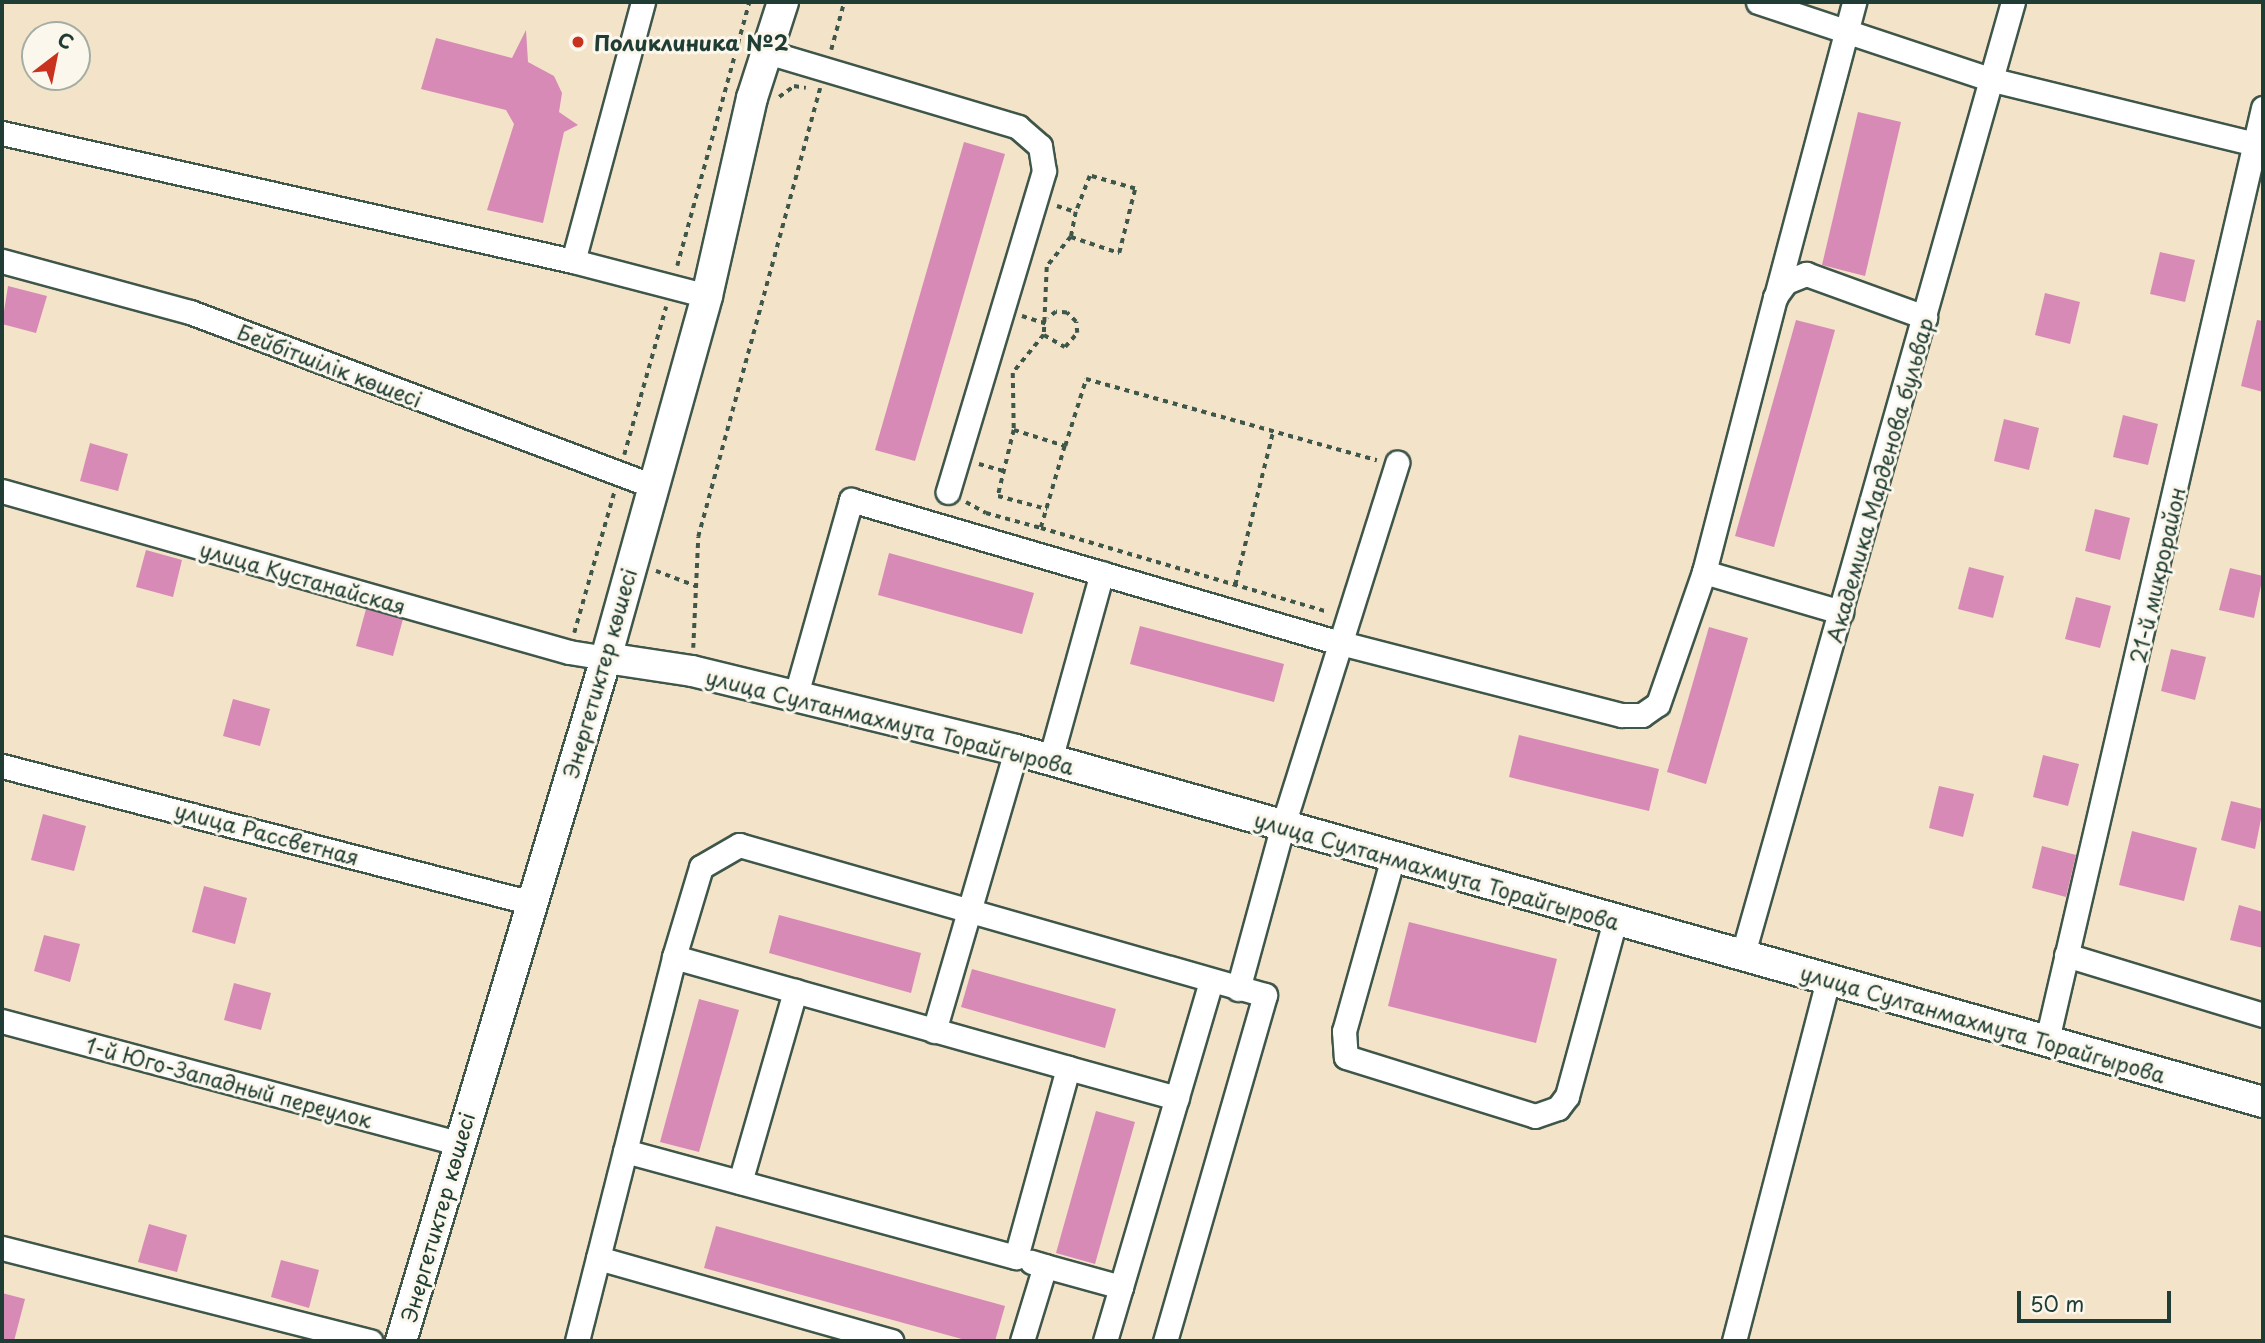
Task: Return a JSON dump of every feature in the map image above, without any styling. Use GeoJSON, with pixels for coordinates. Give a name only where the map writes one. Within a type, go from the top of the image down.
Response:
{"type":"FeatureCollection","features":[{"type":"Feature","properties":{"kind":"main road","name":"Энергетиктер көшесі"},"geometry":{"type":"LineString","coordinates":[[401,1341],[457,1143],[606,658],[707,296],[767,52],[783,2]]}},
{"type":"Feature","properties":{"kind":"main road","name":"улица Султанмахмута Торайгырова"},"geometry":{"type":"LineString","coordinates":[[606,658],[692,671],[1016,750],[1742,957],[2263,1099]]}},
{"type":"Feature","properties":{"kind":"street"},"geometry":{"type":"LineString","coordinates":[[573,261],[643,2]]}},
{"type":"Feature","properties":{"kind":"street"},"geometry":{"type":"LineString","coordinates":[[1758,2],[1847,29],[1993,80],[2259,145]]}},
{"type":"Feature","properties":{"kind":"street"},"geometry":{"type":"LineString","coordinates":[[794,698],[850,500],[1337,642],[1622,715],[1642,715],[1658,704],[1704,572],[1854,2]]}},
{"type":"Feature","properties":{"kind":"street","name":"Академика Марденова бульвар"},"geometry":{"type":"LineString","coordinates":[[1742,957],[2013,2]]}},
{"type":"Feature","properties":{"kind":"street"},"geometry":{"type":"LineString","coordinates":[[767,52],[822,81],[1018,127],[1040,146],[1044,171],[948,492]]}},
{"type":"Feature","properties":{"kind":"street","name":"21-й микрорайон"},"geometry":{"type":"LineString","coordinates":[[2047,1040],[2259,145],[2263,108]]}},
{"type":"Feature","properties":{"kind":"street"},"geometry":{"type":"LineString","coordinates":[[2,133],[573,261],[707,296]]}},
{"type":"Feature","properties":{"kind":"street","name":"Бейбітшілік көшесі"},"geometry":{"type":"LineString","coordinates":[[2,261],[190,312],[653,486]]}},
{"type":"Feature","properties":{"kind":"street"},"geometry":{"type":"LineString","coordinates":[[1775,297],[1786,282],[1806,274],[1925,317]]}},
{"type":"Feature","properties":{"kind":"street"},"geometry":{"type":"LineString","coordinates":[[1238,989],[1283,825],[1390,462]]}},
{"type":"Feature","properties":{"kind":"street","name":"улица Кустанайская"},"geometry":{"type":"LineString","coordinates":[[2,491],[569,652],[606,658]]}},
{"type":"Feature","properties":{"kind":"street"},"geometry":{"type":"LineString","coordinates":[[1704,572],[1841,612]]}},
{"type":"Feature","properties":{"kind":"street"},"geometry":{"type":"LineString","coordinates":[[1050,760],[1102,573]]}},
{"type":"Feature","properties":{"kind":"street"},"geometry":{"type":"LineString","coordinates":[[933,1031],[1016,750]]}},
{"type":"Feature","properties":{"kind":"street","name":"улица Рассветная"},"geometry":{"type":"LineString","coordinates":[[2,766],[532,903]]}},
{"type":"Feature","properties":{"kind":"street"},"geometry":{"type":"LineString","coordinates":[[577,1341],[674,957],[701,867],[739,845],[1211,982],[1265,995],[1165,1341]]}},
{"type":"Feature","properties":{"kind":"street"},"geometry":{"type":"LineString","coordinates":[[1393,857],[1344,1031],[1346,1057],[1353,1063],[1522,1112],[1546,1114],[1567,1096],[1615,921]]}},
{"type":"Feature","properties":{"kind":"street"},"geometry":{"type":"LineString","coordinates":[[2066,955],[2263,1015]]}},
{"type":"Feature","properties":{"kind":"street"},"geometry":{"type":"LineString","coordinates":[[674,957],[1177,1098]]}},
{"type":"Feature","properties":{"kind":"street"},"geometry":{"type":"LineString","coordinates":[[1734,1341],[1828,979]]}},
{"type":"Feature","properties":{"kind":"street"},"geometry":{"type":"LineString","coordinates":[[1105,1341],[1211,982]]}},
{"type":"Feature","properties":{"kind":"street"},"geometry":{"type":"LineString","coordinates":[[740,1182],[795,991]]}},
{"type":"Feature","properties":{"kind":"street","name":"1-й Юго-Западный переулок"},"geometry":{"type":"LineString","coordinates":[[2,1021],[457,1143]]}},
{"type":"Feature","properties":{"kind":"street"},"geometry":{"type":"LineString","coordinates":[[1016,1256],[1068,1069]]}},
{"type":"Feature","properties":{"kind":"street"},"geometry":{"type":"LineString","coordinates":[[625,1151],[1016,1256],[1121,1287]]}},
{"type":"Feature","properties":{"kind":"street"},"geometry":{"type":"LineString","coordinates":[[2,1248],[370,1341]]}},
{"type":"Feature","properties":{"kind":"street"},"geometry":{"type":"LineString","coordinates":[[598,1258],[892,1341]]}},
{"type":"Feature","properties":{"kind":"street"},"geometry":{"type":"LineString","coordinates":[[1022,1341],[1045,1266]]}},
{"type":"Feature","properties":{"kind":"path"},"geometry":{"type":"LineString","coordinates":[[569,652],[749,2]]}},
{"type":"Feature","properties":{"kind":"path"},"geometry":{"type":"LineString","coordinates":[[692,671],[698,537],[844,2]]}},
{"type":"Feature","properties":{"kind":"path"},"geometry":{"type":"LineString","coordinates":[[822,81],[832,94]]}},
{"type":"Feature","properties":{"kind":"path"},"geometry":{"type":"LineString","coordinates":[[772,103],[794,86],[822,81]]}},
{"type":"Feature","properties":{"kind":"path"},"geometry":{"type":"LineString","coordinates":[[1046,509],[998,496],[1014,429],[1013,373],[1044,335],[1048,318],[1047,267],[1071,237],[1076,212],[1090,176],[1135,189],[1119,253],[1071,237]]}},
{"type":"Feature","properties":{"kind":"path"},"geometry":{"type":"LineString","coordinates":[[1036,198],[1076,212]]}},
{"type":"Feature","properties":{"kind":"path"},"geometry":{"type":"LineString","coordinates":[[1044,335],[1065,347],[1077,333],[1076,322],[1067,313],[1056,312],[1048,318]]}},
{"type":"Feature","properties":{"kind":"path"},"geometry":{"type":"LineString","coordinates":[[1041,528],[1086,379],[1390,462]]}},
{"type":"Feature","properties":{"kind":"path"},"geometry":{"type":"LineString","coordinates":[[1014,429],[1065,446]]}},
{"type":"Feature","properties":{"kind":"path"},"geometry":{"type":"LineString","coordinates":[[1229,611],[1273,431]]}},
{"type":"Feature","properties":{"kind":"path"},"geometry":{"type":"LineString","coordinates":[[948,492],[986,513],[1340,616],[1337,642]]}},
{"type":"Feature","properties":{"kind":"building"},"geometry":{"type":"Polygon","coordinates":[[[526,30],[528,62],[554,76],[562,93],[559,112],[578,125],[564,132],[543,223],[487,210],[514,124],[506,110],[421,89],[436,38],[512,58],[526,30]]]}},
{"type":"Feature","properties":{"kind":"building"},"geometry":{"type":"Polygon","coordinates":[[[1858,112],[1901,122],[1865,276],[1822,265],[1858,112]]]}},
{"type":"Feature","properties":{"kind":"building"},"geometry":{"type":"Polygon","coordinates":[[[964,142],[1005,154],[915,461],[875,450],[964,142]]]}},
{"type":"Feature","properties":{"kind":"building"},"geometry":{"type":"Polygon","coordinates":[[[2160,252],[2195,260],[2185,302],[2150,294],[2160,252]]]}},
{"type":"Feature","properties":{"kind":"building"},"geometry":{"type":"Polygon","coordinates":[[[8,286],[47,296],[36,333],[2,324],[8,286]]]}},
{"type":"Feature","properties":{"kind":"building"},"geometry":{"type":"Polygon","coordinates":[[[2045,293],[2080,302],[2070,344],[2035,335],[2045,293]]]}},
{"type":"Feature","properties":{"kind":"building"},"geometry":{"type":"Polygon","coordinates":[[[1796,320],[1835,330],[1774,547],[1735,536],[1796,320]]]}},
{"type":"Feature","properties":{"kind":"building"},"geometry":{"type":"Polygon","coordinates":[[[2257,320],[2263,321],[2263,392],[2241,386],[2257,320]]]}},
{"type":"Feature","properties":{"kind":"building"},"geometry":{"type":"Polygon","coordinates":[[[2123,415],[2158,424],[2148,465],[2113,457],[2123,415]]]}},
{"type":"Feature","properties":{"kind":"building"},"geometry":{"type":"Polygon","coordinates":[[[2004,419],[2039,428],[2029,470],[1994,461],[2004,419]]]}},
{"type":"Feature","properties":{"kind":"building"},"geometry":{"type":"Polygon","coordinates":[[[90,443],[128,454],[118,491],[80,481],[90,443]]]}},
{"type":"Feature","properties":{"kind":"building"},"geometry":{"type":"Polygon","coordinates":[[[2095,509],[2130,518],[2120,560],[2085,551],[2095,509]]]}},
{"type":"Feature","properties":{"kind":"building"},"geometry":{"type":"Polygon","coordinates":[[[146,550],[182,560],[173,597],[136,587],[146,550]]]}},
{"type":"Feature","properties":{"kind":"building"},"geometry":{"type":"Polygon","coordinates":[[[889,553],[1034,593],[1022,634],[878,595],[889,553]]]}},
{"type":"Feature","properties":{"kind":"building"},"geometry":{"type":"Polygon","coordinates":[[[1969,567],[2004,576],[1993,618],[1958,609],[1969,567]]]}},
{"type":"Feature","properties":{"kind":"building"},"geometry":{"type":"Polygon","coordinates":[[[2230,568],[2263,576],[2254,618],[2219,610],[2230,568]]]}},
{"type":"Feature","properties":{"kind":"building"},"geometry":{"type":"Polygon","coordinates":[[[2076,597],[2111,606],[2100,648],[2065,639],[2076,597]]]}},
{"type":"Feature","properties":{"kind":"building"},"geometry":{"type":"Polygon","coordinates":[[[366,609],[403,619],[393,656],[356,646],[366,609]]]}},
{"type":"Feature","properties":{"kind":"building"},"geometry":{"type":"Polygon","coordinates":[[[1140,626],[1284,664],[1274,702],[1130,664],[1140,626]]]}},
{"type":"Feature","properties":{"kind":"building"},"geometry":{"type":"Polygon","coordinates":[[[1709,627],[1748,638],[1706,784],[1667,772],[1709,627]]]}},
{"type":"Feature","properties":{"kind":"building"},"geometry":{"type":"Polygon","coordinates":[[[2171,649],[2206,657],[2195,700],[2161,691],[2171,649]]]}},
{"type":"Feature","properties":{"kind":"building"},"geometry":{"type":"Polygon","coordinates":[[[233,699],[270,709],[260,746],[223,736],[233,699]]]}},
{"type":"Feature","properties":{"kind":"building"},"geometry":{"type":"Polygon","coordinates":[[[1519,735],[1659,769],[1649,811],[1509,777],[1519,735]]]}},
{"type":"Feature","properties":{"kind":"building"},"geometry":{"type":"Polygon","coordinates":[[[2043,755],[2079,764],[2068,806],[2033,797],[2043,755]]]}},
{"type":"Feature","properties":{"kind":"building"},"geometry":{"type":"Polygon","coordinates":[[[1939,786],[1974,794],[1963,837],[1929,828],[1939,786]]]}},
{"type":"Feature","properties":{"kind":"building"},"geometry":{"type":"Polygon","coordinates":[[[2231,801],[2263,809],[2255,849],[2221,840],[2231,801]]]}},
{"type":"Feature","properties":{"kind":"building"},"geometry":{"type":"Polygon","coordinates":[[[43,814],[86,826],[74,871],[31,860],[43,814]]]}},
{"type":"Feature","properties":{"kind":"building"},"geometry":{"type":"Polygon","coordinates":[[[2132,831],[2197,848],[2184,901],[2119,885],[2132,831]]]}},
{"type":"Feature","properties":{"kind":"building"},"geometry":{"type":"Polygon","coordinates":[[[2042,846],[2076,855],[2066,897],[2032,888],[2042,846]]]}},
{"type":"Feature","properties":{"kind":"building"},"geometry":{"type":"Polygon","coordinates":[[[204,886],[247,898],[235,944],[192,932],[204,886]]]}},
{"type":"Feature","properties":{"kind":"building"},"geometry":{"type":"Polygon","coordinates":[[[2239,905],[2263,912],[2263,948],[2230,940],[2239,905]]]}},
{"type":"Feature","properties":{"kind":"building"},"geometry":{"type":"Polygon","coordinates":[[[779,915],[921,953],[911,993],[769,953],[779,915]]]}},
{"type":"Feature","properties":{"kind":"building"},"geometry":{"type":"Polygon","coordinates":[[[1409,922],[1557,959],[1536,1043],[1388,1006],[1409,922]]]}},
{"type":"Feature","properties":{"kind":"building"},"geometry":{"type":"Polygon","coordinates":[[[44,935],[80,944],[70,982],[34,971],[44,935]]]}},
{"type":"Feature","properties":{"kind":"building"},"geometry":{"type":"Polygon","coordinates":[[[972,969],[1116,1009],[1105,1048],[961,1007],[972,969]]]}},
{"type":"Feature","properties":{"kind":"building"},"geometry":{"type":"Polygon","coordinates":[[[234,983],[271,993],[261,1030],[224,1020],[234,983]]]}},
{"type":"Feature","properties":{"kind":"building"},"geometry":{"type":"Polygon","coordinates":[[[699,999],[739,1010],[699,1152],[660,1142],[699,999]]]}},
{"type":"Feature","properties":{"kind":"building"},"geometry":{"type":"Polygon","coordinates":[[[1096,1111],[1135,1122],[1095,1264],[1056,1253],[1096,1111]]]}},
{"type":"Feature","properties":{"kind":"building"},"geometry":{"type":"Polygon","coordinates":[[[149,1224],[187,1235],[177,1272],[138,1262],[149,1224]]]}},
{"type":"Feature","properties":{"kind":"building"},"geometry":{"type":"Polygon","coordinates":[[[716,1226],[1005,1306],[995,1341],[969,1341],[704,1268],[716,1226]]]}},
{"type":"Feature","properties":{"kind":"building"},"geometry":{"type":"Polygon","coordinates":[[[281,1260],[319,1270],[309,1308],[271,1297],[281,1260]]]}},
{"type":"Feature","properties":{"kind":"building"},"geometry":{"type":"Polygon","coordinates":[[[2,1293],[25,1299],[14,1341],[2,1341],[2,1293]]]}},
{"type":"Feature","properties":{"kind":"place","name":"Поликлиника №2"},"geometry":{"type":"Point","coordinates":[578,42]}}]}
